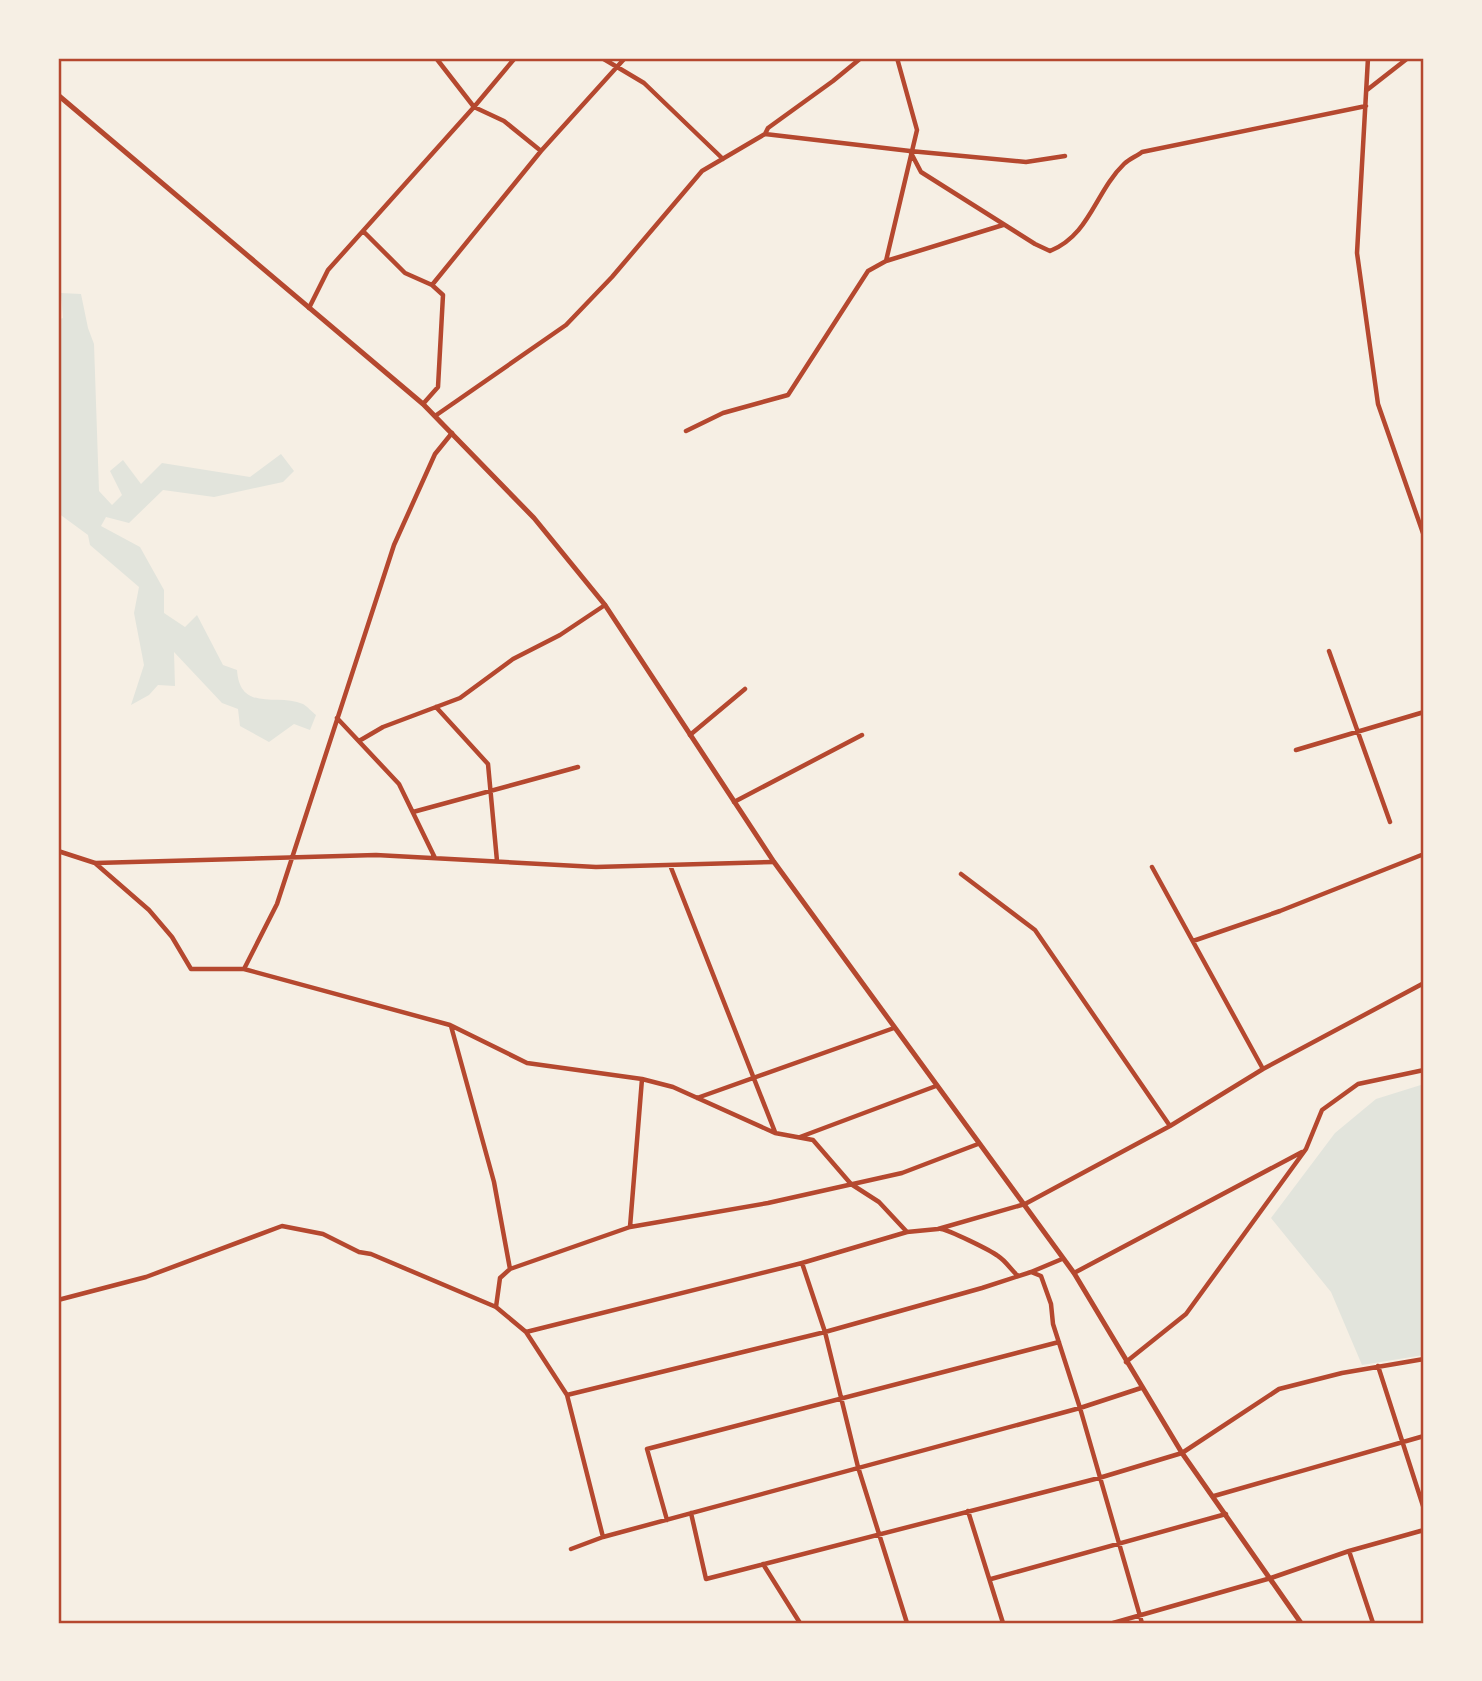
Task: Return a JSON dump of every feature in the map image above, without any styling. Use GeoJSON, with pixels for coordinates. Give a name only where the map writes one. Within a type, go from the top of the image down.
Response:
{"type":"FeatureCollection","features":[{"type":"Feature","properties":{"kind":"street"},"geometry":{"type":"LineString","coordinates":[[436,58],[474,107],[505,121],[541,151]]}},
{"type":"Feature","properties":{"kind":"street"},"geometry":{"type":"LineString","coordinates":[[308,309],[328,270],[515,58]]}},
{"type":"Feature","properties":{"kind":"street"},"geometry":{"type":"LineString","coordinates":[[602,58],[645,83],[723,159]]}},
{"type":"Feature","properties":{"kind":"street"},"geometry":{"type":"LineString","coordinates":[[432,285],[541,151],[625,58]]}},
{"type":"Feature","properties":{"kind":"street"},"geometry":{"type":"LineString","coordinates":[[435,416],[566,325],[612,278],[702,171],[765,134],[768,128],[861,58]]}},
{"type":"Feature","properties":{"kind":"street"},"geometry":{"type":"LineString","coordinates":[[886,261],[917,130],[897,58]]}},
{"type":"Feature","properties":{"kind":"street"},"geometry":{"type":"LineString","coordinates":[[1368,58],[1357,253],[1378,404],[1424,536]]}},
{"type":"Feature","properties":{"kind":"street"},"geometry":{"type":"LineString","coordinates":[[1367,90],[1408,58]]}},
{"type":"Feature","properties":{"kind":"street"},"geometry":{"type":"LineString","coordinates":[[58,95],[423,404],[534,518],[605,605],[774,862],[1074,1273],[1182,1453],[1301,1623]]}},
{"type":"Feature","properties":{"kind":"street"},"geometry":{"type":"LineString","coordinates":[[910,151],[921,173],[1051,251],[1065,245],[1078,233],[1124,164],[1143,152],[1366,106]]}},
{"type":"Feature","properties":{"kind":"street"},"geometry":{"type":"LineString","coordinates":[[765,134],[1026,162],[1065,156]]}},
{"type":"Feature","properties":{"kind":"street"},"geometry":{"type":"LineString","coordinates":[[686,432],[723,413],[788,396],[868,271],[886,261],[1004,224]]}},
{"type":"Feature","properties":{"kind":"street"},"geometry":{"type":"LineString","coordinates":[[363,231],[405,273],[432,285],[443,295],[438,387],[423,404]]}},
{"type":"Feature","properties":{"kind":"street"},"geometry":{"type":"LineString","coordinates":[[244,969],[277,904],[394,545],[435,454],[452,433]]}},
{"type":"Feature","properties":{"kind":"street"},"geometry":{"type":"LineString","coordinates":[[359,741],[383,727],[460,698],[513,659],[560,635],[605,605]]}},
{"type":"Feature","properties":{"kind":"street"},"geometry":{"type":"LineString","coordinates":[[1329,651],[1390,822]]}},
{"type":"Feature","properties":{"kind":"street"},"geometry":{"type":"LineString","coordinates":[[690,735],[745,689]]}},
{"type":"Feature","properties":{"kind":"street"},"geometry":{"type":"LineString","coordinates":[[436,707],[488,764],[497,861]]}},
{"type":"Feature","properties":{"kind":"street"},"geometry":{"type":"LineString","coordinates":[[1296,750],[1424,712]]}},
{"type":"Feature","properties":{"kind":"street"},"geometry":{"type":"LineString","coordinates":[[337,718],[399,785],[435,858]]}},
{"type":"Feature","properties":{"kind":"street"},"geometry":{"type":"LineString","coordinates":[[734,802],[862,735]]}},
{"type":"Feature","properties":{"kind":"street"},"geometry":{"type":"LineString","coordinates":[[413,812],[578,767]]}},
{"type":"Feature","properties":{"kind":"street"},"geometry":{"type":"LineString","coordinates":[[58,851],[95,863],[376,855],[596,867],[774,862]]}},
{"type":"Feature","properties":{"kind":"street"},"geometry":{"type":"LineString","coordinates":[[1193,941],[1280,911],[1424,854]]}},
{"type":"Feature","properties":{"kind":"street"},"geometry":{"type":"LineString","coordinates":[[95,863],[149,910],[172,937],[191,969],[244,969],[450,1025],[527,1063],[642,1079],[673,1087],[775,1133],[813,1140],[851,1184],[879,1202],[907,1231]]}},
{"type":"Feature","properties":{"kind":"street"},"geometry":{"type":"LineString","coordinates":[[670,865],[775,1133]]}},
{"type":"Feature","properties":{"kind":"street"},"geometry":{"type":"LineString","coordinates":[[1152,866],[1263,1069]]}},
{"type":"Feature","properties":{"kind":"street"},"geometry":{"type":"LineString","coordinates":[[961,874],[1035,930],[1170,1126]]}},
{"type":"Feature","properties":{"kind":"street"},"geometry":{"type":"LineString","coordinates":[[939,1229],[1025,1204],[1170,1126],[1263,1069],[1424,983]]}},
{"type":"Feature","properties":{"kind":"street"},"geometry":{"type":"LineString","coordinates":[[450,1025],[494,1182],[510,1269]]}},
{"type":"Feature","properties":{"kind":"street"},"geometry":{"type":"LineString","coordinates":[[697,1098],[894,1028]]}},
{"type":"Feature","properties":{"kind":"street"},"geometry":{"type":"LineString","coordinates":[[1126,1362],[1186,1314],[1306,1149],[1322,1110],[1358,1084],[1424,1070]]}},
{"type":"Feature","properties":{"kind":"street"},"geometry":{"type":"LineString","coordinates":[[630,1227],[642,1079]]}},
{"type":"Feature","properties":{"kind":"street"},"geometry":{"type":"LineString","coordinates":[[799,1137],[936,1086]]}},
{"type":"Feature","properties":{"kind":"street"},"geometry":{"type":"LineString","coordinates":[[496,1307],[500,1278],[510,1269],[630,1227],[768,1203],[902,1173],[978,1144]]}},
{"type":"Feature","properties":{"kind":"street"},"geometry":{"type":"LineString","coordinates":[[1074,1273],[1306,1149]]}},
{"type":"Feature","properties":{"kind":"street"},"geometry":{"type":"LineString","coordinates":[[58,1300],[146,1277],[282,1226],[323,1234],[359,1252],[371,1254],[496,1307],[526,1332],[568,1395],[603,1537]]}},
{"type":"Feature","properties":{"kind":"street"},"geometry":{"type":"LineString","coordinates":[[526,1332],[802,1263],[907,1231],[949,1230],[1001,1258],[1019,1277]]}},
{"type":"Feature","properties":{"kind":"street"},"geometry":{"type":"LineString","coordinates":[[568,1395],[825,1332],[1019,1277],[1062,1259]]}},
{"type":"Feature","properties":{"kind":"street"},"geometry":{"type":"LineString","coordinates":[[802,1263],[825,1332],[858,1466],[907,1623]]}},
{"type":"Feature","properties":{"kind":"street"},"geometry":{"type":"LineString","coordinates":[[1031,1272],[1041,1276],[1051,1304],[1053,1324],[1142,1623]]}},
{"type":"Feature","properties":{"kind":"street"},"geometry":{"type":"LineString","coordinates":[[667,1520],[646,1449],[1059,1342]]}},
{"type":"Feature","properties":{"kind":"street"},"geometry":{"type":"LineString","coordinates":[[691,1513],[706,1579],[1099,1478],[1182,1453],[1279,1390],[1342,1373],[1424,1359]]}},
{"type":"Feature","properties":{"kind":"street"},"geometry":{"type":"LineString","coordinates":[[1378,1366],[1424,1509]]}},
{"type":"Feature","properties":{"kind":"street"},"geometry":{"type":"LineString","coordinates":[[571,1549],[603,1537],[1080,1408],[1141,1388]]}},
{"type":"Feature","properties":{"kind":"street"},"geometry":{"type":"LineString","coordinates":[[1214,1496],[1424,1436]]}},
{"type":"Feature","properties":{"kind":"street"},"geometry":{"type":"LineString","coordinates":[[968,1511],[1003,1623]]}},
{"type":"Feature","properties":{"kind":"street"},"geometry":{"type":"LineString","coordinates":[[990,1579],[1227,1514]]}},
{"type":"Feature","properties":{"kind":"street"},"geometry":{"type":"LineString","coordinates":[[1113,1623],[1271,1578],[1349,1551],[1424,1530]]}},
{"type":"Feature","properties":{"kind":"street"},"geometry":{"type":"LineString","coordinates":[[1349,1551],[1373,1623]]}},
{"type":"Feature","properties":{"kind":"street"},"geometry":{"type":"LineString","coordinates":[[763,1564],[800,1623]]}},
{"type":"Feature","properties":{"kind":"shaded area"},"geometry":{"type":"Polygon","coordinates":[[[61,293],[81,294],[94,344],[99,491],[112,505],[122,495],[110,471],[123,460],[141,484],[162,463],[250,477],[281,454],[294,471],[283,482],[214,497],[163,490],[129,523],[106,517],[101,526],[140,547],[164,590],[164,613],[185,627],[197,615],[223,665],[237,670],[245,692],[261,699],[303,704],[316,715],[310,730],[294,724],[269,742],[240,726],[238,709],[222,703],[174,652],[175,686],[158,685],[149,695],[131,705],[144,665],[134,613],[139,587],[90,545],[88,535],[58,513],[58,320],[63,318],[61,293]]]}},
{"type":"Feature","properties":{"kind":"shaded area"},"geometry":{"type":"Polygon","coordinates":[[[1424,1084],[1424,1355],[1362,1365],[1331,1292],[1271,1218],[1335,1133],[1376,1099],[1424,1084]]]}}]}
